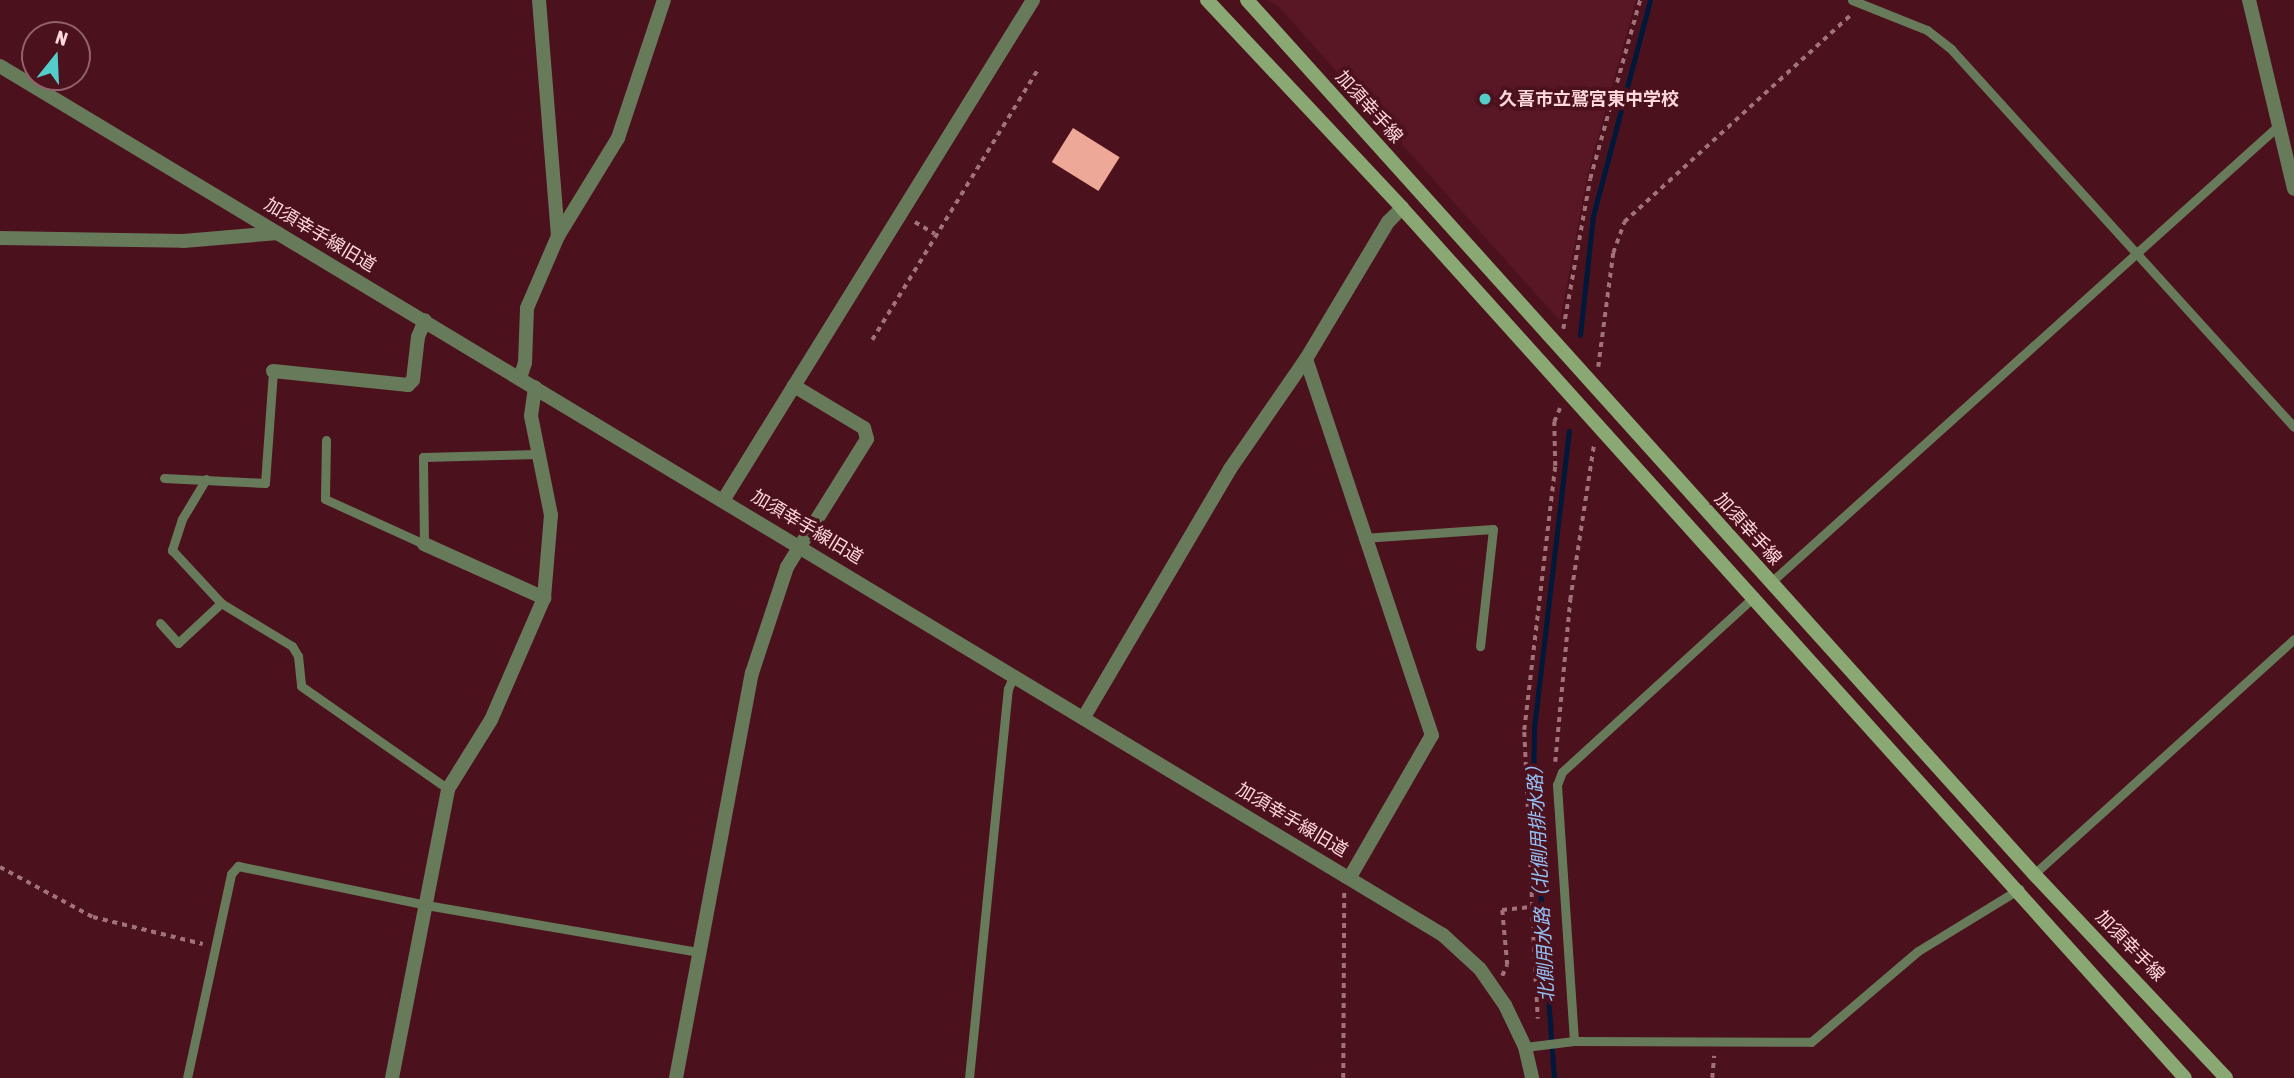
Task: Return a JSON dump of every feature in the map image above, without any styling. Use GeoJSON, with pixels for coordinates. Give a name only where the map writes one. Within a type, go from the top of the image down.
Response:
{"type":"FeatureCollection","features":[{"type":"Feature","properties":{"kind":"main road"},"geometry":{"type":"LineString","coordinates":[[1207,0],[1402,208],[1755,596],[2185,1078]]}},
{"type":"Feature","properties":{"kind":"main road","name":"加須幸手線"},"geometry":{"type":"LineString","coordinates":[[1247,0],[1587,381],[2034,874],[2226,1078]]}},
{"type":"Feature","properties":{"kind":"street"},"geometry":{"type":"LineString","coordinates":[[539,0],[558,236]]}},
{"type":"Feature","properties":{"kind":"street"},"geometry":{"type":"LineString","coordinates":[[520,378],[525,363],[527,308],[558,236],[618,138],[664,0]]}},
{"type":"Feature","properties":{"kind":"street"},"geometry":{"type":"LineString","coordinates":[[724,499],[1033,0]]}},
{"type":"Feature","properties":{"kind":"street"},"geometry":{"type":"LineString","coordinates":[[2249,0],[2294,189]]}},
{"type":"Feature","properties":{"kind":"street","name":"加須幸手線旧道"},"geometry":{"type":"LineString","coordinates":[[0,66],[724,499],[1443,935],[1492,985],[1532,1045],[1532,1078]]}},
{"type":"Feature","properties":{"kind":"street"},"geometry":{"type":"LineString","coordinates":[[1084,718],[1230,469],[1306,359],[1388,222],[1402,208]]}},
{"type":"Feature","properties":{"kind":"street"},"geometry":{"type":"LineString","coordinates":[[0,238],[183,241],[278,233]]}},
{"type":"Feature","properties":{"kind":"street"},"geometry":{"type":"LineString","coordinates":[[273,371],[408,385],[413,380],[418,337],[425,320]]}},
{"type":"Feature","properties":{"kind":"street"},"geometry":{"type":"LineString","coordinates":[[1306,359],[1363,538],[1432,735],[1350,877]]}},
{"type":"Feature","properties":{"kind":"street"},"geometry":{"type":"LineString","coordinates":[[677,1078],[752,673],[787,567],[867,439],[864,428],[794,386]]}},
{"type":"Feature","properties":{"kind":"street"},"geometry":{"type":"LineString","coordinates":[[392,1078],[448,789],[491,720],[544,598],[551,515],[531,415],[535,387]]}},
{"type":"Feature","properties":{"kind":"street"},"geometry":{"type":"LineString","coordinates":[[424,544],[544,598]]}},
{"type":"Feature","properties":{"kind":"lane"},"geometry":{"type":"LineString","coordinates":[[1856,2],[1927,30],[1951,49],[2294,427]]}},
{"type":"Feature","properties":{"kind":"lane"},"geometry":{"type":"LineString","coordinates":[[1770,583],[2279,125]]}},
{"type":"Feature","properties":{"kind":"lane"},"geometry":{"type":"LineString","coordinates":[[164,478],[265,483],[273,371]]}},
{"type":"Feature","properties":{"kind":"lane"},"geometry":{"type":"LineString","coordinates":[[327,440],[325,499],[424,544],[423,457],[539,454]]}},
{"type":"Feature","properties":{"kind":"lane"},"geometry":{"type":"LineString","coordinates":[[206,479],[182,519],[172,550],[221,603],[292,646],[298,656],[301,686],[448,789]]}},
{"type":"Feature","properties":{"kind":"lane"},"geometry":{"type":"LineString","coordinates":[[1363,538],[1493,529],[1480,646]]}},
{"type":"Feature","properties":{"kind":"lane"},"geometry":{"type":"LineString","coordinates":[[1574,1041],[1557,785],[1562,772],[1755,596]]}},
{"type":"Feature","properties":{"kind":"lane"},"geometry":{"type":"LineString","coordinates":[[160,622],[177,643],[221,603]]}},
{"type":"Feature","properties":{"kind":"lane"},"geometry":{"type":"LineString","coordinates":[[2034,874],[2294,639]]}},
{"type":"Feature","properties":{"kind":"lane"},"geometry":{"type":"LineString","coordinates":[[969,1078],[1008,689],[1014,674]]}},
{"type":"Feature","properties":{"kind":"lane"},"geometry":{"type":"LineString","coordinates":[[187,1078],[231,874],[238,866],[426,905],[699,952]]}},
{"type":"Feature","properties":{"kind":"lane"},"geometry":{"type":"LineString","coordinates":[[1532,1045],[1574,1041],[1811,1042],[1819,1038],[1918,951],[2019,889]]}},
{"type":"Feature","properties":{"kind":"path"},"geometry":{"type":"LineString","coordinates":[[1562,331],[1572,297],[1590,179],[1640,0]]}},
{"type":"Feature","properties":{"kind":"path"},"geometry":{"type":"LineString","coordinates":[[1587,381],[1600,364],[1613,253],[1623,222],[1856,2]]}},
{"type":"Feature","properties":{"kind":"path"},"geometry":{"type":"LineString","coordinates":[[872,340],[1037,71]]}},
{"type":"Feature","properties":{"kind":"path"},"geometry":{"type":"LineString","coordinates":[[913,220],[935,234]]}},
{"type":"Feature","properties":{"kind":"path"},"geometry":{"type":"LineString","coordinates":[[1538,1019],[1524,730],[1555,466],[1554,422],[1561,407]]}},
{"type":"Feature","properties":{"kind":"path"},"geometry":{"type":"LineString","coordinates":[[1562,772],[1553,759],[1570,600],[1590,455],[1606,433]]}},
{"type":"Feature","properties":{"kind":"path"},"geometry":{"type":"LineString","coordinates":[[0,867],[93,917],[214,946]]}},
{"type":"Feature","properties":{"kind":"path"},"geometry":{"type":"LineString","coordinates":[[1343,1078],[1344,894],[1350,877]]}},
{"type":"Feature","properties":{"kind":"path"},"geometry":{"type":"LineString","coordinates":[[1492,985],[1507,965],[1502,910],[1532,907]]}},
{"type":"Feature","properties":{"kind":"path"},"geometry":{"type":"LineString","coordinates":[[1712,1078],[1715,1042]]}},
{"type":"Feature","properties":{"kind":"shaded area","name":"久喜市立鷲宮東中学校"},"geometry":{"type":"Polygon","coordinates":[[[1267,0],[1636,0],[1588,173],[1560,321],[1278,6],[1267,0]]]}},
{"type":"Feature","properties":{"kind":"building"},"geometry":{"type":"Polygon","coordinates":[[[1073,128],[1120,157],[1098,191],[1052,162],[1073,128]]]}},
{"type":"Feature","properties":{"kind":"waterway","name":"北側用水路（北側用排水路）"},"geometry":{"type":"LineString","coordinates":[[1580,335],[1593,216],[1650,0]]}},
{"type":"Feature","properties":{"kind":"waterway","name":"北側用水路（北側用排水路）"},"geometry":{"type":"LineString","coordinates":[[1554,1078],[1533,793],[1534,728],[1569,431]]}},
{"type":"Feature","properties":{"kind":"place","name":"久喜市立鷲宮東中学校"},"geometry":{"type":"Point","coordinates":[1485,99]}}]}
